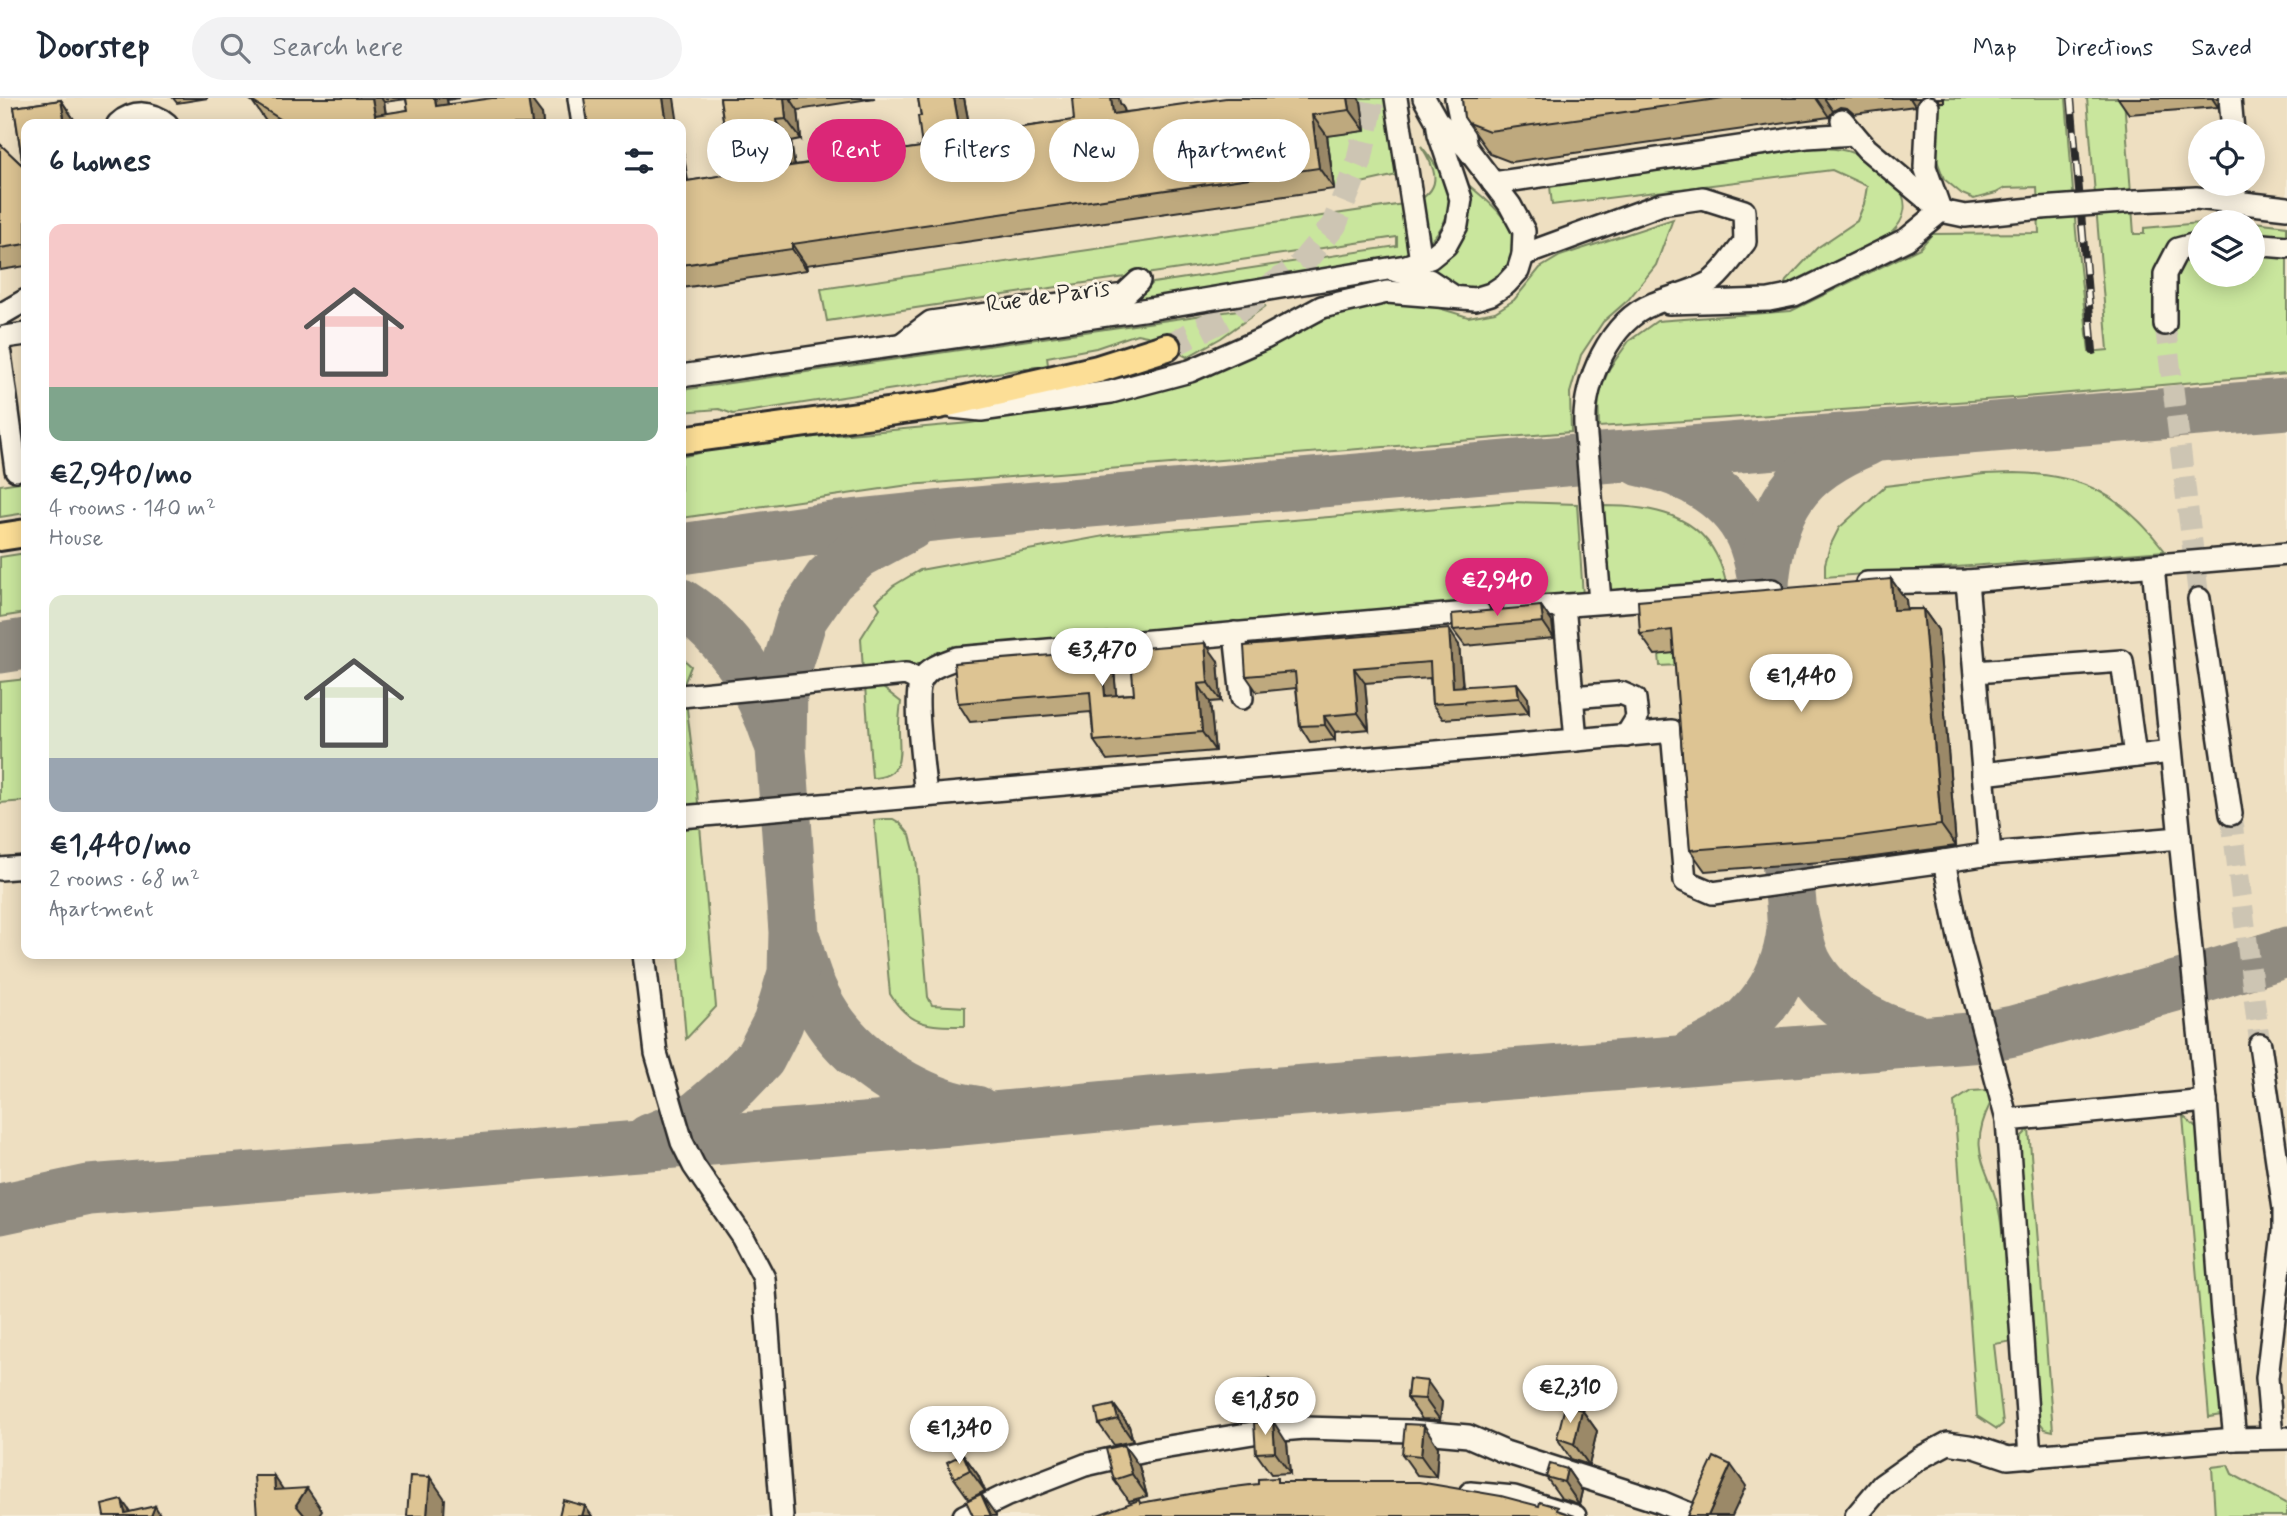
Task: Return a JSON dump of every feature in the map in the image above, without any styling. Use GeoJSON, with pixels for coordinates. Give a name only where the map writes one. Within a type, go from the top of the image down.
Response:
{"type":"FeatureCollection","features":[{"type":"Feature","properties":{"kind":"main road"},"geometry":{"type":"LineString","coordinates":[[686,439],[939,405],[1098,369],[1167,347]]}},
{"type":"Feature","properties":{"kind":"main road"},"geometry":{"type":"LineString","coordinates":[[0,537],[21,534]]}},
{"type":"Feature","properties":{"kind":"street"},"geometry":{"type":"LineString","coordinates":[[579,98],[582,119]]}},
{"type":"Feature","properties":{"kind":"street"},"geometry":{"type":"LineString","coordinates":[[1396,98],[1421,261],[1430,258],[1447,245],[1457,225],[1461,198],[1438,134],[1437,121]]}},
{"type":"Feature","properties":{"kind":"street"},"geometry":{"type":"LineString","coordinates":[[939,405],[981,410],[1111,392],[1190,371],[1265,338],[1321,307],[1387,292],[1475,299],[1491,294],[1506,284],[1518,271],[1523,255],[1524,231],[1510,205],[1466,147],[1437,121],[1424,98]]}},
{"type":"Feature","properties":{"kind":"street"},"geometry":{"type":"LineString","coordinates":[[1456,98],[1466,147]]}},
{"type":"Feature","properties":{"kind":"street"},"geometry":{"type":"LineString","coordinates":[[2230,98],[2232,119]]}},
{"type":"Feature","properties":{"kind":"street"},"geometry":{"type":"LineString","coordinates":[[1928,107],[1925,167],[1941,211]]}},
{"type":"Feature","properties":{"kind":"street"},"geometry":{"type":"LineString","coordinates":[[126,119],[140,113],[150,114],[158,119]]}},
{"type":"Feature","properties":{"kind":"street"},"geometry":{"type":"LineString","coordinates":[[1493,183],[1807,137],[1848,127],[1867,149],[1941,211],[1965,216],[2212,196]]}},
{"type":"Feature","properties":{"kind":"street"},"geometry":{"type":"LineString","coordinates":[[2245,196],[2287,208]]}},
{"type":"Feature","properties":{"kind":"street"},"geometry":{"type":"LineString","coordinates":[[1523,255],[1662,204],[1703,198],[1744,212],[1745,242],[1712,281],[1634,313],[1603,354],[1587,393],[1585,425],[1600,601]]}},
{"type":"Feature","properties":{"kind":"street"},"geometry":{"type":"LineString","coordinates":[[1653,304],[1769,300],[1794,295],[1907,239],[1941,211]]}},
{"type":"Feature","properties":{"kind":"street"},"geometry":{"type":"LineString","coordinates":[[2265,245],[2287,247]]}},
{"type":"Feature","properties":{"kind":"street"},"geometry":{"type":"LineString","coordinates":[[2165,324],[2165,274],[2178,249],[2188,246]]}},
{"type":"Feature","properties":{"kind":"street","name":"Rue de Paris"},"geometry":{"type":"LineString","coordinates":[[686,375],[1149,309],[1388,269],[1421,261]]}},
{"type":"Feature","properties":{"kind":"street"},"geometry":{"type":"LineString","coordinates":[[1388,269],[1429,280],[1455,297]]}},
{"type":"Feature","properties":{"kind":"street"},"geometry":{"type":"LineString","coordinates":[[901,344],[930,322],[1124,295],[1139,281]]}},
{"type":"Feature","properties":{"kind":"street"},"geometry":{"type":"LineString","coordinates":[[0,315],[21,303]]}},
{"type":"Feature","properties":{"kind":"street"},"geometry":{"type":"LineString","coordinates":[[0,344],[5,337],[21,335]]}},
{"type":"Feature","properties":{"kind":"street"},"geometry":{"type":"LineString","coordinates":[[0,354],[12,471]]}},
{"type":"Feature","properties":{"kind":"street"},"geometry":{"type":"LineString","coordinates":[[0,435],[12,471]]}},
{"type":"Feature","properties":{"kind":"street"},"geometry":{"type":"LineString","coordinates":[[1847,585],[1967,581],[2287,554]]}},
{"type":"Feature","properties":{"kind":"street"},"geometry":{"type":"LineString","coordinates":[[2153,566],[2206,1101],[2222,1314],[2235,1439]]}},
{"type":"Feature","properties":{"kind":"street"},"geometry":{"type":"LineString","coordinates":[[1967,581],[1990,854]]}},
{"type":"Feature","properties":{"kind":"street"},"geometry":{"type":"LineString","coordinates":[[926,796],[918,707],[920,681],[934,666],[957,658],[1600,601],[1792,588]]}},
{"type":"Feature","properties":{"kind":"street"},"geometry":{"type":"LineString","coordinates":[[2199,599],[2231,814]]}},
{"type":"Feature","properties":{"kind":"street"},"geometry":{"type":"LineString","coordinates":[[1564,605],[1576,740]]}},
{"type":"Feature","properties":{"kind":"street"},"geometry":{"type":"LineString","coordinates":[[1235,633],[1242,698]]}},
{"type":"Feature","properties":{"kind":"street"},"geometry":{"type":"LineString","coordinates":[[1975,672],[2122,661],[2135,756]]}},
{"type":"Feature","properties":{"kind":"street"},"geometry":{"type":"LineString","coordinates":[[686,696],[906,674],[920,681]]}},
{"type":"Feature","properties":{"kind":"street"},"geometry":{"type":"LineString","coordinates":[[1572,697],[1622,693],[1635,699],[1637,718],[1626,736]]}},
{"type":"Feature","properties":{"kind":"street"},"geometry":{"type":"LineString","coordinates":[[686,817],[1672,731],[1685,881],[1713,893],[1990,854],[2180,838]]}},
{"type":"Feature","properties":{"kind":"street"},"geometry":{"type":"LineString","coordinates":[[1983,774],[2171,752]]}},
{"type":"Feature","properties":{"kind":"street"},"geometry":{"type":"LineString","coordinates":[[1944,861],[1960,943],[2007,1120],[2030,1457]]}},
{"type":"Feature","properties":{"kind":"street"},"geometry":{"type":"LineString","coordinates":[[0,869],[21,867]]}},
{"type":"Feature","properties":{"kind":"street"},"geometry":{"type":"LineString","coordinates":[[645,959],[656,1054],[682,1142],[694,1166],[742,1236],[764,1278],[782,1516]]}},
{"type":"Feature","properties":{"kind":"street"},"geometry":{"type":"LineString","coordinates":[[1856,1516],[1882,1485],[1920,1458],[1948,1443],[1975,1447],[2008,1458],[2280,1437],[2267,1378],[2284,1232],[2284,1209],[2260,1045]]}},
{"type":"Feature","properties":{"kind":"street"},"geometry":{"type":"LineString","coordinates":[[2007,1120],[2206,1101]]}},
{"type":"Feature","properties":{"kind":"street"},"geometry":{"type":"LineString","coordinates":[[964,1516],[1005,1496],[1085,1465],[1150,1450],[1259,1432],[1304,1428],[1411,1431],[1468,1436],[1505,1452],[1661,1502],[1694,1516]]}},
{"type":"Feature","properties":{"kind":"street"},"geometry":{"type":"LineString","coordinates":[[1449,1491],[1514,1497],[1575,1516]]}},
{"type":"Feature","properties":{"kind":"shaded area"},"geometry":{"type":"Polygon","coordinates":[[[0,98],[2287,98],[2287,1516],[0,1516],[0,98]]]}},
{"type":"Feature","properties":{"kind":"green space"},"geometry":{"type":"Polygon","coordinates":[[[1338,98],[1386,98],[1397,175],[1334,189],[1327,136],[1365,130],[1338,98]]]}},
{"type":"Feature","properties":{"kind":"green space"},"geometry":{"type":"Polygon","coordinates":[[[1944,98],[2066,98],[2076,232],[2089,352],[2108,350],[2087,98],[2124,98],[2134,234],[2144,234],[2144,228],[2188,224],[2188,287],[2265,287],[2265,223],[2287,226],[2287,374],[2013,398],[1599,427],[1598,396],[1609,369],[1629,341],[1657,321],[1791,311],[1920,248],[1932,234],[2039,233],[2037,187],[2005,188],[1974,199],[1962,194],[1944,179],[1932,147],[1937,103],[1944,102],[1944,98]]]}},
{"type":"Feature","properties":{"kind":"green space"},"geometry":{"type":"Polygon","coordinates":[[[1421,146],[1445,182],[1449,206],[1446,218],[1428,243],[1417,201],[1431,189],[1434,176],[1430,161],[1421,146]]]}},
{"type":"Feature","properties":{"kind":"green space"},"geometry":{"type":"Polygon","coordinates":[[[1815,148],[1847,151],[1874,164],[1896,184],[1903,196],[1904,209],[1900,222],[1889,235],[1784,286],[1817,248],[1857,221],[1867,186],[1832,170],[1552,205],[1550,186],[1815,148]]]}},
{"type":"Feature","properties":{"kind":"green space"},"geometry":{"type":"Polygon","coordinates":[[[1471,187],[1504,219],[1511,232],[1513,244],[1508,267],[1500,277],[1480,289],[1468,291],[1453,288],[1429,269],[1457,244],[1469,213],[1471,187]]]}},
{"type":"Feature","properties":{"kind":"green space"},"geometry":{"type":"Polygon","coordinates":[[[1404,204],[1413,252],[1130,304],[1153,283],[1397,246],[1397,237],[827,321],[821,289],[1404,204]]]}},
{"type":"Feature","properties":{"kind":"green space"},"geometry":{"type":"Polygon","coordinates":[[[1673,219],[1656,265],[1628,300],[1603,322],[1581,355],[1570,393],[1571,432],[909,485],[686,517],[686,456],[737,444],[970,423],[1128,397],[1208,376],[1338,313],[1380,300],[1429,305],[1468,317],[1495,312],[1514,300],[1540,268],[1560,256],[1673,219]]]}},
{"type":"Feature","properties":{"kind":"green space"},"geometry":{"type":"Polygon","coordinates":[[[1266,306],[1221,338],[1187,357],[1147,336],[1137,334],[1096,348],[1047,357],[1048,365],[733,414],[719,409],[686,412],[686,389],[1266,306]]]}},
{"type":"Feature","properties":{"kind":"green space"},"geometry":{"type":"Polygon","coordinates":[[[2014,473],[2061,478],[2100,492],[2134,516],[2165,551],[1825,577],[1830,546],[1839,528],[1885,486],[2014,473]]]}},
{"type":"Feature","properties":{"kind":"green space"},"geometry":{"type":"Polygon","coordinates":[[[21,482],[21,514],[0,517],[0,485],[21,482]]]}},
{"type":"Feature","properties":{"kind":"green space"},"geometry":{"type":"Polygon","coordinates":[[[1512,502],[1577,504],[1583,597],[953,648],[911,667],[863,671],[861,638],[880,608],[876,602],[893,586],[920,570],[1110,535],[1512,502]]]}},
{"type":"Feature","properties":{"kind":"green space"},"geometry":{"type":"Polygon","coordinates":[[[1603,506],[1638,508],[1672,516],[1700,533],[1711,546],[1724,573],[1730,617],[1731,649],[1717,663],[1660,666],[1654,592],[1611,595],[1603,506]]]}},
{"type":"Feature","properties":{"kind":"green space"},"geometry":{"type":"Polygon","coordinates":[[[21,554],[21,614],[0,617],[0,557],[21,554]]]}},
{"type":"Feature","properties":{"kind":"green space"},"geometry":{"type":"Polygon","coordinates":[[[686,662],[691,666],[686,679],[686,662]]]}},
{"type":"Feature","properties":{"kind":"green space"},"geometry":{"type":"Polygon","coordinates":[[[21,680],[21,801],[0,803],[0,682],[21,680]]]}},
{"type":"Feature","properties":{"kind":"green space"},"geometry":{"type":"Polygon","coordinates":[[[865,686],[883,688],[901,702],[899,760],[891,772],[872,778],[865,686]]]}},
{"type":"Feature","properties":{"kind":"green space"},"geometry":{"type":"Polygon","coordinates":[[[686,701],[716,1007],[686,1039],[679,959],[686,959],[686,701]]]}},
{"type":"Feature","properties":{"kind":"green space"},"geometry":{"type":"Polygon","coordinates":[[[893,819],[900,823],[910,835],[916,858],[928,997],[932,1005],[965,1007],[965,1026],[931,1025],[913,1019],[890,994],[874,820],[893,819]]]}},
{"type":"Feature","properties":{"kind":"green space"},"geometry":{"type":"Polygon","coordinates":[[[1988,1090],[1991,1102],[1983,1120],[1980,1149],[2000,1216],[2014,1341],[1994,1344],[2003,1424],[1997,1429],[1977,1416],[1954,1102],[1971,1091],[1988,1090]]]}},
{"type":"Feature","properties":{"kind":"green space"},"geometry":{"type":"Polygon","coordinates":[[[2183,1116],[2197,1129],[2202,1142],[2223,1410],[2221,1415],[2209,1417],[2183,1116]]]}},
{"type":"Feature","properties":{"kind":"green space"},"geometry":{"type":"Polygon","coordinates":[[[2029,1129],[2053,1431],[2045,1429],[2039,1421],[2018,1140],[2029,1129]]]}},
{"type":"Feature","properties":{"kind":"green space"},"geometry":{"type":"Polygon","coordinates":[[[2228,1465],[2232,1474],[2287,1504],[2287,1516],[2215,1516],[2212,1467],[2228,1465]]]}},
{"type":"Feature","properties":{"kind":"building"},"geometry":{"type":"Polygon","coordinates":[[[372,98],[375,115],[408,110],[406,98],[435,98],[436,106],[492,98],[528,98],[531,119],[280,119],[250,100],[372,98]]]}},
{"type":"Feature","properties":{"kind":"building"},"geometry":{"type":"Polygon","coordinates":[[[584,98],[663,98],[666,119],[587,119],[584,98]]]}},
{"type":"Feature","properties":{"kind":"building"},"geometry":{"type":"Polygon","coordinates":[[[720,98],[784,98],[786,119],[723,119],[720,98]]]}},
{"type":"Feature","properties":{"kind":"building"},"geometry":{"type":"Polygon","coordinates":[[[918,98],[954,98],[958,119],[920,119],[920,132],[918,98]]]}},
{"type":"Feature","properties":{"kind":"building"},"geometry":{"type":"Polygon","coordinates":[[[1072,98],[1111,98],[1113,114],[1226,98],[1348,98],[1350,110],[1312,115],[1319,168],[1310,169],[1310,119],[1153,119],[1153,182],[1222,182],[792,244],[792,249],[686,264],[686,181],[707,178],[707,182],[793,182],[793,166],[807,164],[807,182],[906,182],[906,149],[920,147],[920,182],[1035,182],[1035,126],[1049,124],[1049,182],[1139,182],[1139,119],[1074,119],[1072,98]]]}},
{"type":"Feature","properties":{"kind":"building"},"geometry":{"type":"Polygon","coordinates":[[[1462,98],[1724,98],[1489,131],[1468,123],[1464,117],[1462,98]]]}},
{"type":"Feature","properties":{"kind":"building"},"geometry":{"type":"Polygon","coordinates":[[[61,100],[64,119],[21,119],[21,153],[14,107],[61,100]]]}},
{"type":"Feature","properties":{"kind":"building"},"geometry":{"type":"Polygon","coordinates":[[[0,144],[21,164],[21,245],[0,248],[0,144]]]}},
{"type":"Feature","properties":{"kind":"building"},"geometry":{"type":"Polygon","coordinates":[[[1891,579],[1893,610],[1923,609],[1941,825],[1844,838],[1690,850],[1672,630],[1640,634],[1638,601],[1891,579]]]}},
{"type":"Feature","properties":{"kind":"building"},"geometry":{"type":"Polygon","coordinates":[[[1541,606],[1543,622],[1453,630],[1452,614],[1541,606]]]}},
{"type":"Feature","properties":{"kind":"building"},"geometry":{"type":"Polygon","coordinates":[[[1449,629],[1453,687],[1517,683],[1519,698],[1432,704],[1430,662],[1354,668],[1358,713],[1324,716],[1325,725],[1300,726],[1295,672],[1246,676],[1244,646],[1449,629]]]}},
{"type":"Feature","properties":{"kind":"building"},"geometry":{"type":"Polygon","coordinates":[[[1205,643],[1208,683],[1198,684],[1202,732],[1094,741],[1090,692],[958,703],[954,663],[1101,651],[1105,696],[1134,694],[1130,649],[1205,643]]]}},
{"type":"Feature","properties":{"kind":"building"},"geometry":{"type":"Polygon","coordinates":[[[1409,1379],[1427,1381],[1425,1399],[1407,1398],[1409,1379]]]}},
{"type":"Feature","properties":{"kind":"building"},"geometry":{"type":"Polygon","coordinates":[[[1270,1380],[1271,1395],[1252,1397],[1251,1381],[1270,1380]]]}},
{"type":"Feature","properties":{"kind":"building"},"geometry":{"type":"Polygon","coordinates":[[[1114,1405],[1118,1419],[1099,1424],[1096,1409],[1114,1405]]]}},
{"type":"Feature","properties":{"kind":"building"},"geometry":{"type":"Polygon","coordinates":[[[1565,1406],[1582,1410],[1574,1444],[1557,1438],[1565,1406]]]}},
{"type":"Feature","properties":{"kind":"building"},"geometry":{"type":"Polygon","coordinates":[[[1273,1421],[1275,1452],[1256,1453],[1254,1423],[1273,1421]]]}},
{"type":"Feature","properties":{"kind":"building"},"geometry":{"type":"Polygon","coordinates":[[[1405,1424],[1424,1425],[1421,1456],[1402,1454],[1405,1424]]]}},
{"type":"Feature","properties":{"kind":"building"},"geometry":{"type":"Polygon","coordinates":[[[1124,1445],[1132,1474],[1114,1480],[1106,1449],[1124,1445]]]}},
{"type":"Feature","properties":{"kind":"building"},"geometry":{"type":"Polygon","coordinates":[[[963,1454],[970,1470],[954,1478],[947,1462],[963,1454]]]}},
{"type":"Feature","properties":{"kind":"building"},"geometry":{"type":"Polygon","coordinates":[[[1714,1457],[1731,1465],[1708,1516],[1687,1516],[1714,1457]]]}},
{"type":"Feature","properties":{"kind":"building"},"geometry":{"type":"Polygon","coordinates":[[[1550,1464],[1567,1469],[1564,1482],[1546,1477],[1550,1464]]]}},
{"type":"Feature","properties":{"kind":"building"},"geometry":{"type":"Polygon","coordinates":[[[254,1476],[274,1476],[275,1490],[307,1488],[296,1505],[305,1516],[257,1516],[254,1476]]]}},
{"type":"Feature","properties":{"kind":"building"},"geometry":{"type":"Polygon","coordinates":[[[410,1476],[430,1477],[427,1516],[407,1516],[410,1476]]]}},
{"type":"Feature","properties":{"kind":"building"},"geometry":{"type":"Polygon","coordinates":[[[1277,1478],[1277,1482],[1419,1482],[1501,1496],[1539,1506],[1540,1502],[1575,1516],[1095,1516],[1139,1500],[1140,1503],[1258,1484],[1258,1479],[1277,1478]]]}},
{"type":"Feature","properties":{"kind":"building"},"geometry":{"type":"Polygon","coordinates":[[[981,1494],[991,1516],[973,1516],[966,1501],[981,1494]]]}},
{"type":"Feature","properties":{"kind":"building"},"geometry":{"type":"Polygon","coordinates":[[[122,1500],[125,1513],[155,1506],[151,1516],[104,1516],[102,1505],[122,1500]]]}},
{"type":"Feature","properties":{"kind":"building"},"geometry":{"type":"Polygon","coordinates":[[[563,1500],[585,1506],[582,1516],[559,1516],[563,1500]]]}},
{"type":"Feature","properties":{"kind":"taxiway"},"geometry":{"type":"LineString","coordinates":[[686,548],[840,526],[953,514],[1588,459],[2287,404]]}},
{"type":"Feature","properties":{"kind":"taxiway"},"geometry":{"type":"LineString","coordinates":[[1764,583],[1773,533],[1791,495],[1804,479],[1821,465],[1866,441]]}},
{"type":"Feature","properties":{"kind":"taxiway"},"geometry":{"type":"LineString","coordinates":[[1641,461],[1693,479],[1709,488],[1736,512],[1754,544],[1761,570],[1770,651]]}},
{"type":"Feature","properties":{"kind":"taxiway"},"geometry":{"type":"LineString","coordinates":[[650,1139],[699,1115],[735,1084],[760,1058],[778,1023],[793,973],[794,932],[781,749],[782,686],[786,670],[802,618],[829,579],[858,553],[910,525]]}},
{"type":"Feature","properties":{"kind":"taxiway"},"geometry":{"type":"LineString","coordinates":[[686,608],[714,630],[741,663],[762,701],[778,740]]}},
{"type":"Feature","properties":{"kind":"taxiway"},"geometry":{"type":"LineString","coordinates":[[0,648],[21,645]]}},
{"type":"Feature","properties":{"kind":"taxiway"},"geometry":{"type":"LineString","coordinates":[[1694,1054],[1731,1034],[1747,1021],[1761,1006],[1782,971],[1792,930],[1782,795]]}},
{"type":"Feature","properties":{"kind":"taxiway"},"geometry":{"type":"LineString","coordinates":[[1793,915],[1806,962],[1826,989],[1838,1001],[1866,1020],[1913,1038]]}},
{"type":"Feature","properties":{"kind":"taxiway"},"geometry":{"type":"LineString","coordinates":[[797,944],[811,989],[834,1027],[848,1044],[883,1073],[921,1095],[957,1108],[976,1111]]}},
{"type":"Feature","properties":{"kind":"taxiway"},"geometry":{"type":"LineString","coordinates":[[0,1209],[89,1190],[950,1121],[1151,1102],[1983,1037],[2183,984],[2287,952]]}},
{"type":"Feature","properties":{"kind":"tunnel"},"geometry":{"type":"LineString","coordinates":[[1167,347],[1232,314],[1299,267],[1334,225],[1359,162],[1372,98]]}},
{"type":"Feature","properties":{"kind":"tunnel"},"geometry":{"type":"LineString","coordinates":[[2165,324],[2199,599]]}},
{"type":"Feature","properties":{"kind":"tunnel"},"geometry":{"type":"LineString","coordinates":[[2231,814],[2260,1045]]}},
{"type":"Feature","properties":{"kind":"railway"},"geometry":{"type":"LineString","coordinates":[[2071,98],[2093,351]]}}]}
